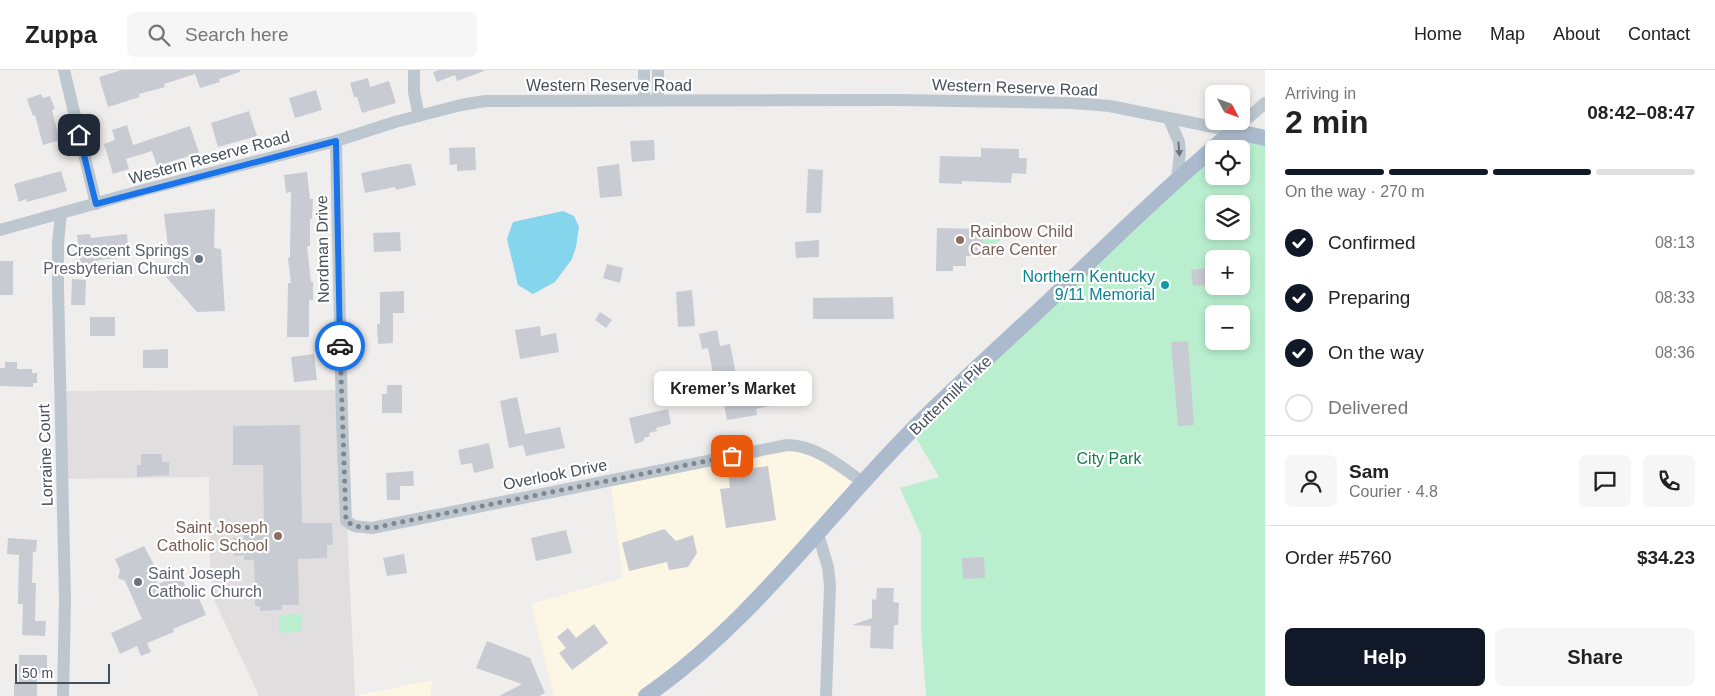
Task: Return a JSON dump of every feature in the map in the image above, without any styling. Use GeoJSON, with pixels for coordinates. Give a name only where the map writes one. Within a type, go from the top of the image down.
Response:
{"type":"FeatureCollection","features":[{"type":"Feature","properties":{"kind":"main road"},"geometry":{"type":"LineString","coordinates":[[1233,131],[1265,138]]}},
{"type":"Feature","properties":{"kind":"main road","name":"Buttermilk Pike"},"geometry":{"type":"LineString","coordinates":[[646,696],[700,653],[739,617],[912,431],[1178,180],[1233,131]]}},
{"type":"Feature","properties":{"kind":"street"},"geometry":{"type":"LineString","coordinates":[[64,70],[96,204]]}},
{"type":"Feature","properties":{"kind":"street"},"geometry":{"type":"LineString","coordinates":[[414,70],[414,92],[419,116]]}},
{"type":"Feature","properties":{"kind":"street"},"geometry":{"type":"LineString","coordinates":[[644,70],[644,100]]}},
{"type":"Feature","properties":{"kind":"street"},"geometry":{"type":"LineString","coordinates":[[658,70],[658,100]]}},
{"type":"Feature","properties":{"kind":"street","name":"Western Reserve Road"},"geometry":{"type":"LineString","coordinates":[[0,230],[336,141],[419,116],[461,105],[485,102],[896,100],[1072,103],[1110,106],[1233,131]]}},
{"type":"Feature","properties":{"kind":"street","name":"Buttermilk Pike"},"geometry":{"type":"LineString","coordinates":[[1233,131],[1265,103]]}},
{"type":"Feature","properties":{"kind":"street"},"geometry":{"type":"LineString","coordinates":[[1169,119],[1179,142],[1178,180]]}},
{"type":"Feature","properties":{"kind":"street","name":"Nordman Drive"},"geometry":{"type":"LineString","coordinates":[[336,141],[342,417]]}},
{"type":"Feature","properties":{"kind":"street","name":"Lorraine Court"},"geometry":{"type":"LineString","coordinates":[[62,213],[58,244],[58,287],[65,601],[63,696]]}},
{"type":"Feature","properties":{"kind":"street","name":"Overlook Drive"},"geometry":{"type":"LineString","coordinates":[[342,417],[346,521],[365,528],[787,445],[803,446],[825,456],[864,483]]}},
{"type":"Feature","properties":{"kind":"street"},"geometry":{"type":"LineString","coordinates":[[818,534],[828,567],[830,584],[826,696]]}},
{"type":"Feature","properties":{"kind":"shaded area","name":"Saint Joseph Catholic School"},"geometry":{"type":"Polygon","coordinates":[[[341,390],[355,696],[258,696],[215,602],[210,564],[209,477],[62,479],[60,391],[341,390]]]}},
{"type":"Feature","properties":{"kind":"shaded area"},"geometry":{"type":"Polygon","coordinates":[[[796,445],[864,483],[772,584],[646,696],[554,696],[531,604],[623,578],[610,480],[796,445]]]}},
{"type":"Feature","properties":{"kind":"shaded area"},"geometry":{"type":"Polygon","coordinates":[[[433,680],[430,696],[355,696],[433,680]]]}},
{"type":"Feature","properties":{"kind":"green space","name":"City Park"},"geometry":{"type":"Polygon","coordinates":[[[1233,131],[1265,138],[1265,696],[926,696],[921,628],[921,535],[900,488],[939,477],[912,431],[1157,198],[1205,156],[1205,185],[1250,185],[1250,140],[1223,140],[1233,131]]]}},
{"type":"Feature","properties":{"kind":"green space"},"geometry":{"type":"Polygon","coordinates":[[[983,229],[997,229],[1003,238],[989,250],[982,250],[983,229]]]}},
{"type":"Feature","properties":{"kind":"green space"},"geometry":{"type":"Polygon","coordinates":[[[301,614],[301,632],[279,633],[279,615],[301,614]]]}},
{"type":"Feature","properties":{"kind":"water"},"geometry":{"type":"Polygon","coordinates":[[[563,211],[574,216],[579,227],[572,259],[555,282],[533,294],[518,285],[507,239],[513,222],[563,211]]]}},
{"type":"Feature","properties":{"kind":"building"},"geometry":{"type":"Polygon","coordinates":[[[122,70],[240,70],[240,72],[219,79],[220,82],[200,88],[195,74],[164,84],[165,87],[139,94],[140,97],[108,107],[99,77],[122,70]]]}},
{"type":"Feature","properties":{"kind":"building"},"geometry":{"type":"Polygon","coordinates":[[[439,70],[484,71],[457,81],[455,75],[437,82],[433,72],[439,70]]]}},
{"type":"Feature","properties":{"kind":"building"},"geometry":{"type":"Polygon","coordinates":[[[368,78],[370,87],[389,81],[396,103],[362,113],[350,83],[368,78]]]}},
{"type":"Feature","properties":{"kind":"building"},"geometry":{"type":"Polygon","coordinates":[[[316,90],[322,110],[295,118],[289,98],[316,90]]]}},
{"type":"Feature","properties":{"kind":"building"},"geometry":{"type":"Polygon","coordinates":[[[41,94],[43,98],[50,96],[55,109],[52,110],[60,140],[43,145],[35,115],[33,116],[27,99],[41,94]]]}},
{"type":"Feature","properties":{"kind":"building"},"geometry":{"type":"Polygon","coordinates":[[[249,111],[257,136],[218,147],[211,123],[249,111]]]}},
{"type":"Feature","properties":{"kind":"building"},"geometry":{"type":"Polygon","coordinates":[[[127,125],[133,145],[190,126],[199,153],[157,166],[152,151],[126,159],[129,169],[113,174],[104,144],[115,140],[112,130],[127,125]]]}},
{"type":"Feature","properties":{"kind":"building"},"geometry":{"type":"Polygon","coordinates":[[[654,140],[655,160],[632,162],[630,141],[654,140]]]}},
{"type":"Feature","properties":{"kind":"building"},"geometry":{"type":"Polygon","coordinates":[[[475,147],[476,170],[457,171],[457,164],[450,165],[449,148],[475,147]]]}},
{"type":"Feature","properties":{"kind":"building"},"geometry":{"type":"Polygon","coordinates":[[[981,148],[1019,149],[1019,158],[1027,158],[1026,174],[1012,173],[1011,183],[962,181],[962,184],[939,183],[940,156],[981,157],[981,148]]]}},
{"type":"Feature","properties":{"kind":"building"},"geometry":{"type":"Polygon","coordinates":[[[411,164],[416,185],[396,190],[395,187],[365,193],[361,173],[411,164]]]}},
{"type":"Feature","properties":{"kind":"building"},"geometry":{"type":"Polygon","coordinates":[[[619,164],[622,196],[600,198],[597,167],[619,164]]]}},
{"type":"Feature","properties":{"kind":"building"},"geometry":{"type":"Polygon","coordinates":[[[808,169],[823,170],[821,213],[806,213],[808,169]]]}},
{"type":"Feature","properties":{"kind":"building"},"geometry":{"type":"Polygon","coordinates":[[[61,171],[67,191],[27,202],[26,199],[19,202],[14,184],[61,171]]]}},
{"type":"Feature","properties":{"kind":"building"},"geometry":{"type":"Polygon","coordinates":[[[307,172],[310,199],[313,199],[312,219],[310,219],[310,246],[307,246],[311,282],[313,282],[313,300],[309,300],[309,337],[287,337],[288,283],[291,283],[288,258],[290,257],[291,192],[286,193],[284,175],[307,172]]]}},
{"type":"Feature","properties":{"kind":"building","name":"Crescent Springs Presbyterian Church"},"geometry":{"type":"Polygon","coordinates":[[[215,209],[214,248],[221,249],[225,311],[197,312],[159,269],[177,270],[177,250],[168,247],[164,214],[215,209]]]}},
{"type":"Feature","properties":{"kind":"building","name":"Rainbow Child Care Center"},"geometry":{"type":"Polygon","coordinates":[[[937,228],[983,229],[982,256],[966,256],[966,266],[953,266],[953,271],[936,271],[937,228]]]}},
{"type":"Feature","properties":{"kind":"building"},"geometry":{"type":"Polygon","coordinates":[[[400,232],[401,251],[374,252],[373,233],[400,232]]]}},
{"type":"Feature","properties":{"kind":"building"},"geometry":{"type":"Polygon","coordinates":[[[90,234],[91,238],[127,234],[129,257],[98,260],[99,269],[81,271],[77,235],[90,234]]]}},
{"type":"Feature","properties":{"kind":"building"},"geometry":{"type":"Polygon","coordinates":[[[819,240],[819,257],[796,258],[795,242],[819,240]]]}},
{"type":"Feature","properties":{"kind":"building"},"geometry":{"type":"Polygon","coordinates":[[[0,261],[13,261],[13,295],[0,295],[0,261]]]}},
{"type":"Feature","properties":{"kind":"building"},"geometry":{"type":"Polygon","coordinates":[[[607,264],[623,268],[620,283],[603,278],[607,264]]]}},
{"type":"Feature","properties":{"kind":"building"},"geometry":{"type":"Polygon","coordinates":[[[1205,268],[1205,285],[1193,286],[1191,270],[1205,268]]]}},
{"type":"Feature","properties":{"kind":"building"},"geometry":{"type":"Polygon","coordinates":[[[72,279],[86,280],[85,305],[71,305],[72,279]]]}},
{"type":"Feature","properties":{"kind":"building"},"geometry":{"type":"Polygon","coordinates":[[[692,290],[695,326],[678,327],[676,292],[692,290]]]}},
{"type":"Feature","properties":{"kind":"building"},"geometry":{"type":"Polygon","coordinates":[[[404,291],[404,313],[393,313],[393,343],[378,344],[377,324],[380,324],[380,292],[404,291]]]}},
{"type":"Feature","properties":{"kind":"building"},"geometry":{"type":"Polygon","coordinates":[[[893,297],[894,319],[813,319],[813,298],[893,297]]]}},
{"type":"Feature","properties":{"kind":"building"},"geometry":{"type":"Polygon","coordinates":[[[600,312],[612,320],[606,328],[595,320],[600,312]]]}},
{"type":"Feature","properties":{"kind":"building"},"geometry":{"type":"Polygon","coordinates":[[[90,317],[115,317],[115,336],[90,336],[90,317]]]}},
{"type":"Feature","properties":{"kind":"building"},"geometry":{"type":"Polygon","coordinates":[[[540,326],[541,336],[556,333],[559,352],[520,359],[515,330],[540,326]]]}},
{"type":"Feature","properties":{"kind":"building"},"geometry":{"type":"Polygon","coordinates":[[[717,330],[720,346],[730,344],[737,379],[749,376],[750,379],[769,375],[771,386],[775,386],[777,395],[773,396],[775,405],[756,409],[757,415],[727,420],[720,383],[715,384],[708,348],[702,349],[699,334],[717,330]]]}},
{"type":"Feature","properties":{"kind":"building"},"geometry":{"type":"Polygon","coordinates":[[[1188,341],[1194,425],[1178,426],[1171,342],[1188,341]]]}},
{"type":"Feature","properties":{"kind":"building"},"geometry":{"type":"Polygon","coordinates":[[[168,349],[168,368],[143,368],[143,350],[168,349]]]}},
{"type":"Feature","properties":{"kind":"building"},"geometry":{"type":"Polygon","coordinates":[[[314,354],[317,380],[294,382],[291,357],[314,354]]]}},
{"type":"Feature","properties":{"kind":"building"},"geometry":{"type":"Polygon","coordinates":[[[5,362],[17,362],[17,369],[32,369],[32,373],[37,373],[37,383],[33,383],[33,387],[0,386],[0,368],[5,368],[5,362]]]}},
{"type":"Feature","properties":{"kind":"building"},"geometry":{"type":"Polygon","coordinates":[[[387,385],[402,385],[402,413],[382,413],[382,394],[387,394],[387,385]]]}},
{"type":"Feature","properties":{"kind":"building"},"geometry":{"type":"Polygon","coordinates":[[[517,397],[525,434],[560,427],[565,448],[526,456],[523,445],[509,448],[500,401],[517,397]]]}},
{"type":"Feature","properties":{"kind":"building"},"geometry":{"type":"Polygon","coordinates":[[[668,409],[671,424],[656,428],[657,431],[649,433],[650,436],[644,438],[644,441],[635,444],[629,418],[668,409]]]}},
{"type":"Feature","properties":{"kind":"building"},"geometry":{"type":"Polygon","coordinates":[[[300,425],[302,523],[332,523],[333,545],[327,545],[327,558],[298,559],[299,605],[282,605],[282,610],[260,611],[260,606],[255,606],[255,600],[253,600],[252,588],[255,587],[254,560],[244,560],[244,555],[234,556],[233,538],[244,538],[243,525],[264,524],[263,465],[233,465],[233,426],[300,425]]]}},
{"type":"Feature","properties":{"kind":"building"},"geometry":{"type":"Polygon","coordinates":[[[489,443],[494,468],[474,473],[472,463],[461,465],[458,450],[489,443]]]}},
{"type":"Feature","properties":{"kind":"building"},"geometry":{"type":"Polygon","coordinates":[[[141,454],[162,454],[162,462],[169,462],[169,475],[137,477],[137,465],[141,465],[141,454]]]}},
{"type":"Feature","properties":{"kind":"building"},"geometry":{"type":"Polygon","coordinates":[[[768,466],[776,520],[726,528],[720,489],[730,488],[728,472],[768,466]]]}},
{"type":"Feature","properties":{"kind":"building"},"geometry":{"type":"Polygon","coordinates":[[[413,471],[414,486],[400,486],[400,500],[387,500],[386,473],[413,471]]]}},
{"type":"Feature","properties":{"kind":"building"},"geometry":{"type":"Polygon","coordinates":[[[664,529],[676,541],[693,535],[697,553],[688,567],[669,570],[667,562],[629,571],[622,543],[664,529]]]}},
{"type":"Feature","properties":{"kind":"building"},"geometry":{"type":"Polygon","coordinates":[[[566,530],[572,553],[536,561],[531,538],[566,530]]]}},
{"type":"Feature","properties":{"kind":"building"},"geometry":{"type":"Polygon","coordinates":[[[8,538],[37,540],[36,552],[33,552],[32,583],[36,583],[35,621],[46,621],[45,636],[22,635],[23,604],[18,604],[19,555],[7,554],[8,538]]]}},
{"type":"Feature","properties":{"kind":"building"},"geometry":{"type":"Polygon","coordinates":[[[144,546],[154,565],[152,571],[158,584],[180,574],[191,599],[198,596],[206,615],[173,629],[174,632],[147,643],[151,652],[141,656],[137,646],[120,654],[111,633],[142,619],[125,581],[118,578],[120,570],[115,559],[144,546]]]}},
{"type":"Feature","properties":{"kind":"building"},"geometry":{"type":"Polygon","coordinates":[[[404,554],[407,573],[387,576],[383,558],[404,554]]]}},
{"type":"Feature","properties":{"kind":"building"},"geometry":{"type":"Polygon","coordinates":[[[984,557],[985,578],[963,579],[962,558],[984,557]]]}},
{"type":"Feature","properties":{"kind":"building"},"geometry":{"type":"Polygon","coordinates":[[[877,588],[894,588],[893,602],[899,603],[898,625],[894,625],[893,649],[870,648],[871,626],[852,625],[872,618],[872,599],[876,600],[877,588]]]}},
{"type":"Feature","properties":{"kind":"building"},"geometry":{"type":"Polygon","coordinates":[[[594,624],[608,643],[572,670],[559,653],[566,648],[557,637],[568,628],[576,638],[594,624]]]}},
{"type":"Feature","properties":{"kind":"building"},"geometry":{"type":"Polygon","coordinates":[[[487,641],[530,658],[545,693],[539,696],[499,696],[522,684],[476,668],[487,641]]]}},
{"type":"Feature","properties":{"kind":"building"},"geometry":{"type":"Polygon","coordinates":[[[19,655],[47,655],[47,674],[37,674],[37,696],[14,696],[14,683],[19,683],[19,655]]]}},
{"type":"Feature","properties":{"kind":"way so far"},"geometry":{"type":"LineString","coordinates":[[340,346],[346,521],[354,526],[372,528],[732,456]]}},
{"type":"Feature","properties":{"kind":"place","name":"Rainbow Child Care Center"},"geometry":{"type":"Point","coordinates":[960,240]}},
{"type":"Feature","properties":{"kind":"place","name":"Crescent Springs Presbyterian Church"},"geometry":{"type":"Point","coordinates":[199,259]}},
{"type":"Feature","properties":{"kind":"place","name":"Northern Kentucky 9/11 Memorial"},"geometry":{"type":"Point","coordinates":[1165,285]}},
{"type":"Feature","properties":{"kind":"place","name":"Kremer’s Market"},"geometry":{"type":"Point","coordinates":[732,456]}},
{"type":"Feature","properties":{"kind":"place","name":"Saint Joseph Catholic School"},"geometry":{"type":"Point","coordinates":[278,536]}},
{"type":"Feature","properties":{"kind":"place","name":"Saint Joseph Catholic Church"},"geometry":{"type":"Point","coordinates":[138,582]}},
{"type":"Feature","properties":{"kind":"route"},"geometry":{"type":"LineString","coordinates":[[79,135],[96,204],[336,141],[340,346]]}}]}
